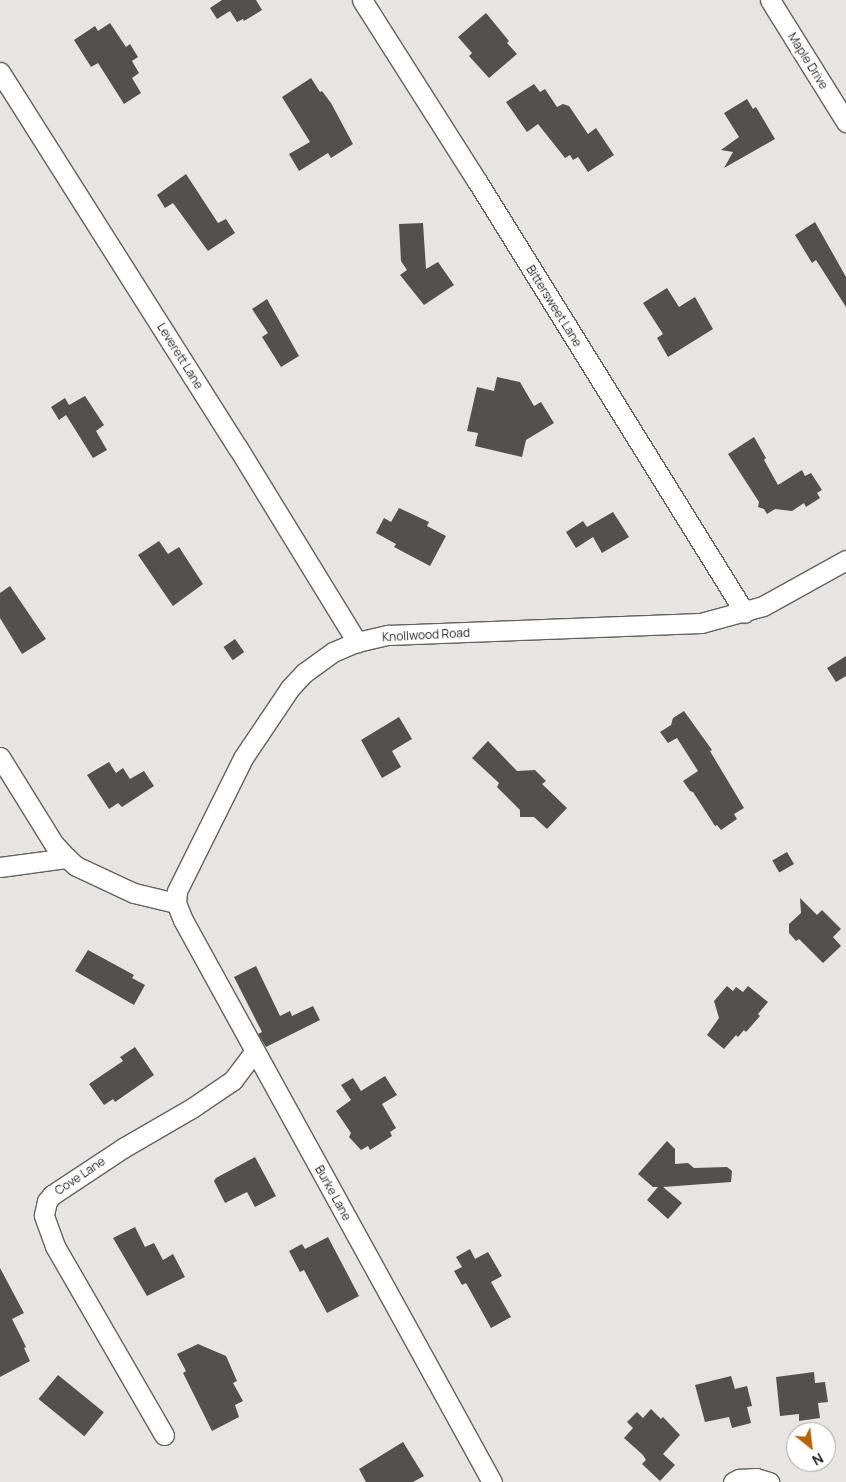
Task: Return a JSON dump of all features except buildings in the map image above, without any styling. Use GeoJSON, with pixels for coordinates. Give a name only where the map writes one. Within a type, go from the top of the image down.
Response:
{"type":"FeatureCollection","features":[{"type":"Feature","properties":{"kind":"street","name":"Bittersweet Lane"},"geometry":{"type":"LineString","coordinates":[[362,0],[477,181],[745,613]]}},
{"type":"Feature","properties":{"kind":"street","name":"Maple Drive"},"geometry":{"type":"LineString","coordinates":[[770,0],[846,122]]}},
{"type":"Feature","properties":{"kind":"street","name":"Leverett Lane"},"geometry":{"type":"LineString","coordinates":[[0,72],[243,456],[357,642]]}},
{"type":"Feature","properties":{"kind":"street","name":"Knollwood Road"},"geometry":{"type":"LineString","coordinates":[[176,903],[176,891],[243,758],[290,688],[304,673],[332,652],[357,642],[388,635],[701,623],[745,613],[763,606],[846,560]]}},
{"type":"Feature","properties":{"kind":"street"},"geometry":{"type":"LineString","coordinates":[[0,757],[54,844],[76,866],[134,893],[176,903]]}},
{"type":"Feature","properties":{"kind":"street"},"geometry":{"type":"LineString","coordinates":[[0,867],[67,858]]}},
{"type":"Feature","properties":{"kind":"street","name":"Burke Lane"},"geometry":{"type":"LineString","coordinates":[[176,903],[183,920],[492,1482]]}},
{"type":"Feature","properties":{"kind":"street","name":"Cove Lane"},"geometry":{"type":"LineString","coordinates":[[164,1435],[55,1246],[44,1215],[47,1201],[52,1195],[123,1148],[192,1108],[233,1080],[255,1051]]}},
{"type":"Feature","properties":{"kind":"street"},"geometry":{"type":"LineString","coordinates":[[733,1482],[739,1479],[756,1478],[770,1482]]}}]}
